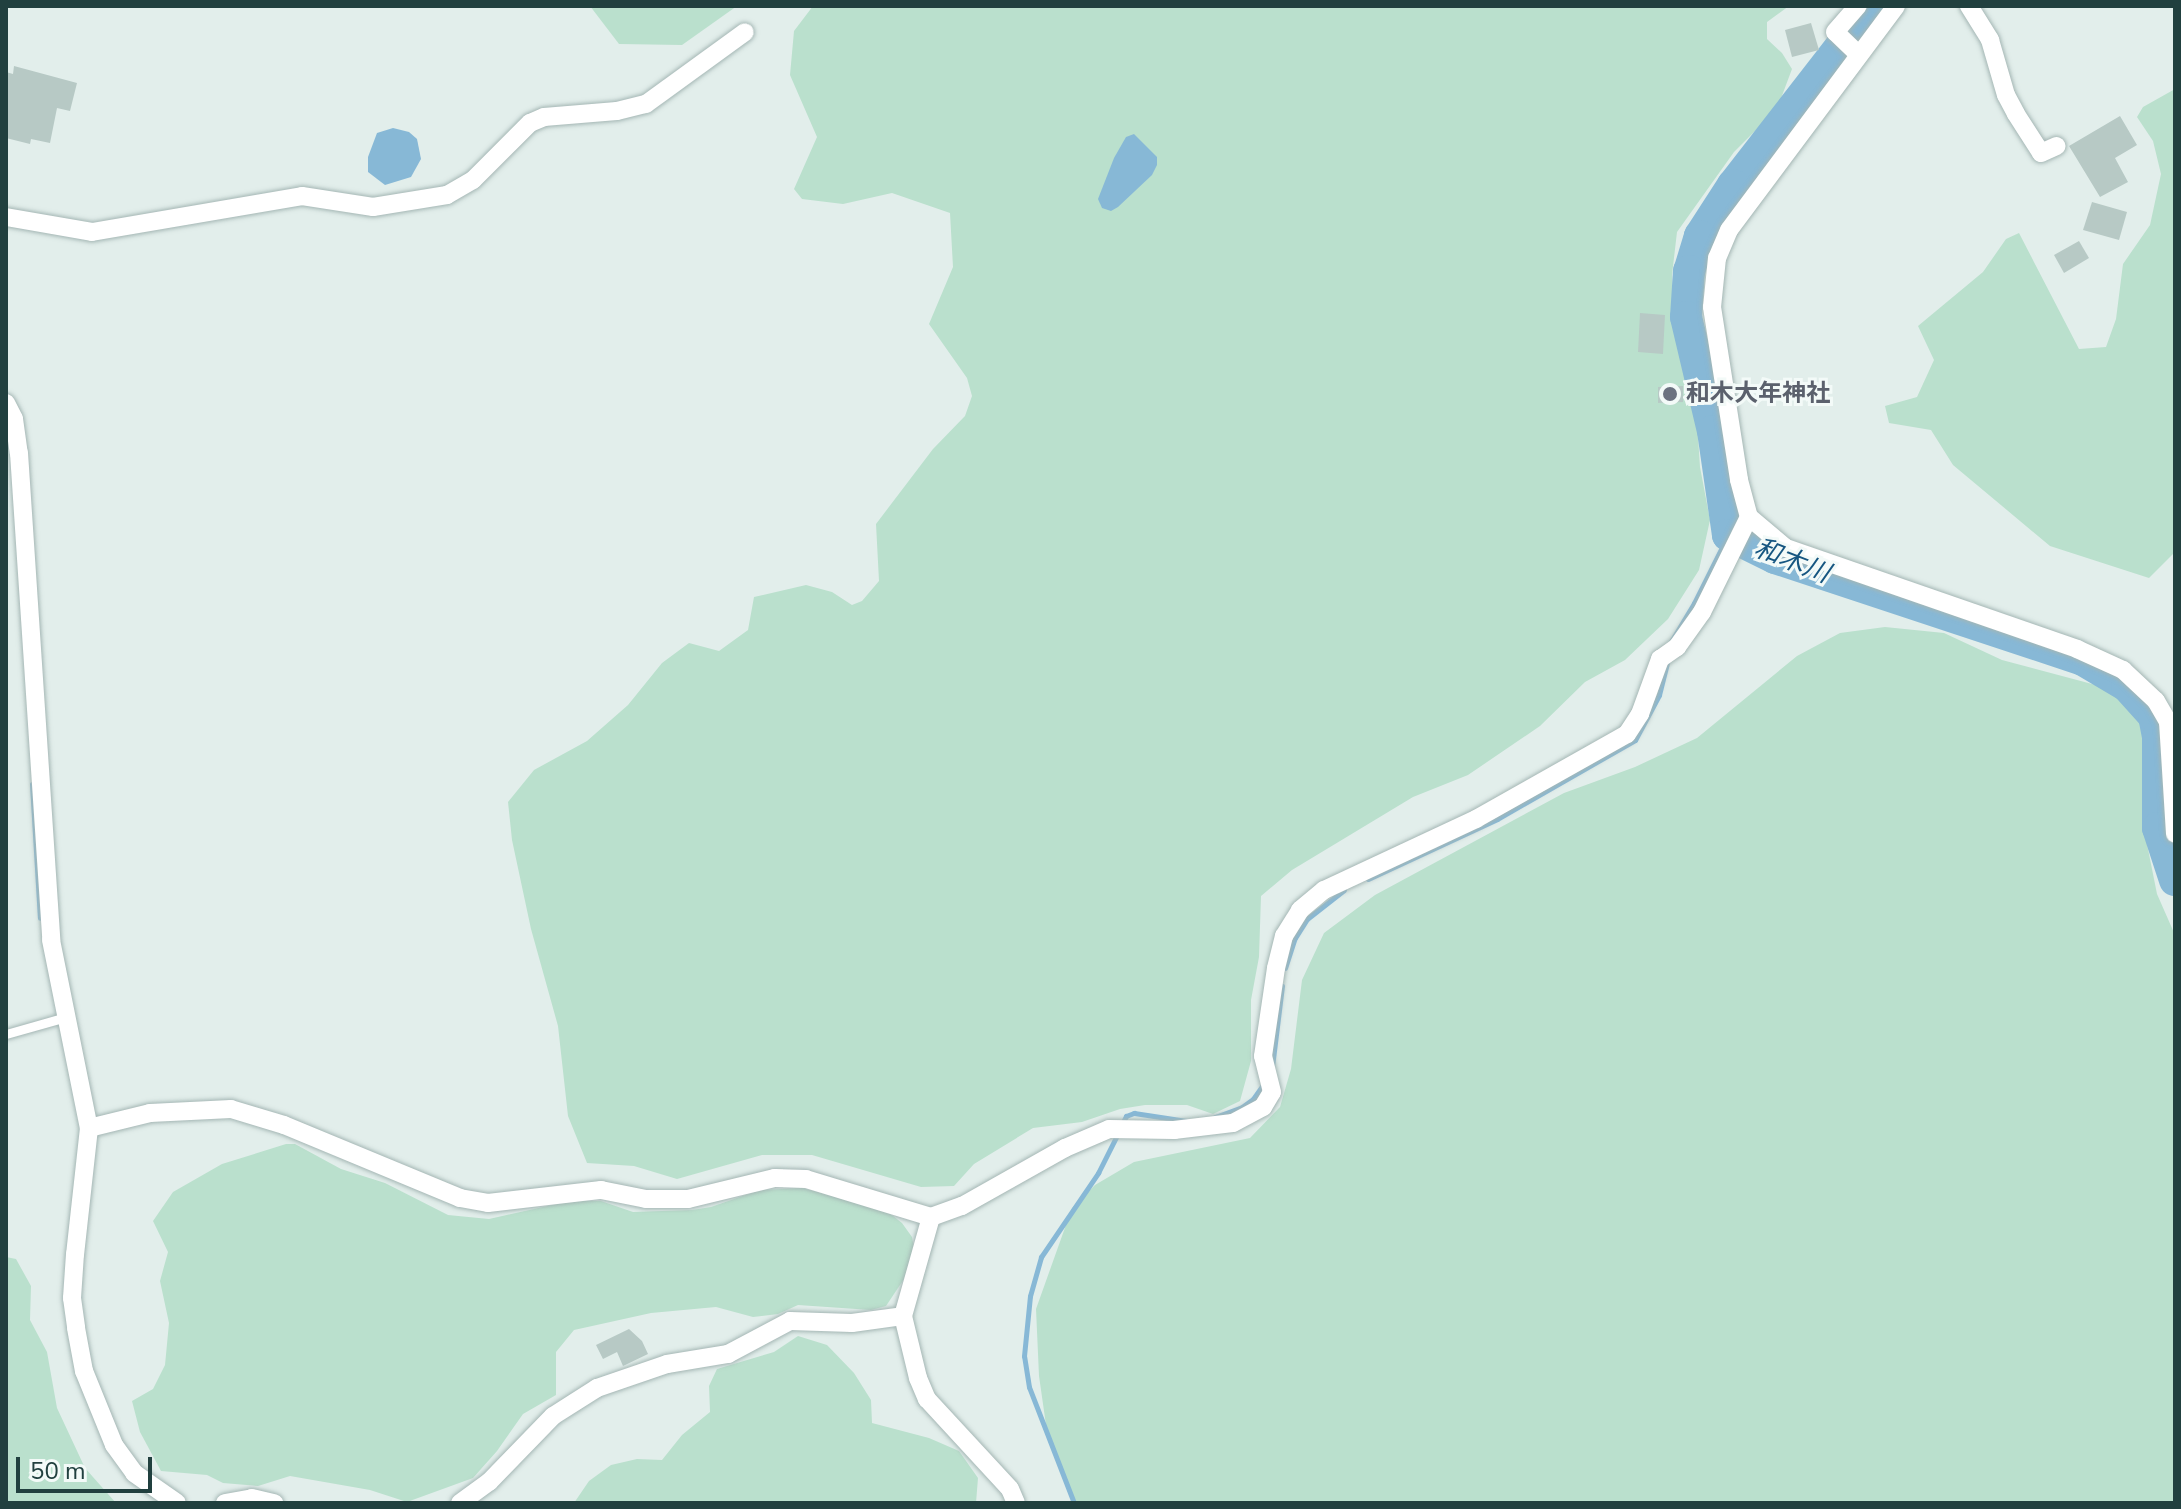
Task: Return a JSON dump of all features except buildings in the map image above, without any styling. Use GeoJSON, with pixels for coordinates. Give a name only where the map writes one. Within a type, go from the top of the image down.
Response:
{"type":"FeatureCollection","features":[{"type":"Feature","properties":{"kind":"street"},"geometry":{"type":"LineString","coordinates":[[1850,47],[1835,32],[1858,6]]}},
{"type":"Feature","properties":{"kind":"street"},"geometry":{"type":"LineString","coordinates":[[89,1128],[150,1113],[231,1109],[284,1125],[460,1198],[488,1203],[601,1190],[646,1199],[688,1199],[775,1178],[806,1179],[931,1217],[962,1206],[1065,1148],[1109,1129],[1174,1130],[1233,1123],[1263,1107],[1272,1092],[1267,1075],[1276,968],[1284,936],[1300,910],[1324,890],[1476,819],[1619,740],[1640,714],[1660,659],[1677,647],[1702,612],[1747,522],[1712,307],[1717,258],[1729,230],[1850,47],[1896,6]]}},
{"type":"Feature","properties":{"kind":"street"},"geometry":{"type":"LineString","coordinates":[[1969,6],[1990,40],[2006,95],[2016,114],[2041,153],[2057,146]]}},
{"type":"Feature","properties":{"kind":"street"},"geometry":{"type":"LineString","coordinates":[[6,217],[92,232],[302,196],[373,207],[447,195],[473,180],[530,123],[544,117],[617,111],[646,104],[745,32]]}},
{"type":"Feature","properties":{"kind":"street"},"geometry":{"type":"LineString","coordinates":[[6,403],[14,419],[19,453],[51,940],[89,1128],[72,1298],[84,1371],[114,1445],[134,1473],[177,1503]]}},
{"type":"Feature","properties":{"kind":"street"},"geometry":{"type":"LineString","coordinates":[[1747,522],[1786,548],[2077,649],[2123,670],[2156,701],[2168,722],[2175,834]]}},
{"type":"Feature","properties":{"kind":"street"},"geometry":{"type":"LineString","coordinates":[[931,1217],[903,1316],[918,1378],[927,1399],[1010,1489],[1016,1503]]}},
{"type":"Feature","properties":{"kind":"street"},"geometry":{"type":"LineString","coordinates":[[460,1503],[489,1482],[553,1416],[597,1388],[667,1364],[728,1354],[790,1321],[852,1323],[903,1316]]}},
{"type":"Feature","properties":{"kind":"street"},"geometry":{"type":"LineString","coordinates":[[225,1503],[252,1498],[274,1503]]}},
{"type":"Feature","properties":{"kind":"lane"},"geometry":{"type":"LineString","coordinates":[[6,1034],[66,1017]]}},
{"type":"Feature","properties":{"kind":"green space"},"geometry":{"type":"Polygon","coordinates":[[[590,6],[737,6],[682,45],[619,44],[590,6]]]}},
{"type":"Feature","properties":{"kind":"green space"},"geometry":{"type":"Polygon","coordinates":[[[813,6],[1789,6],[1767,22],[1767,39],[1782,53],[1792,69],[1777,109],[1734,152],[1677,232],[1672,275],[1674,315],[1696,406],[1700,467],[1710,520],[1699,570],[1668,619],[1625,660],[1585,682],[1540,726],[1468,775],[1413,797],[1292,870],[1261,896],[1259,957],[1251,1000],[1251,1061],[1240,1101],[1213,1114],[1187,1105],[1145,1105],[1120,1109],[1082,1122],[1033,1128],[974,1164],[954,1186],[921,1187],[812,1155],[762,1155],[677,1179],[634,1166],[587,1163],[568,1116],[558,1026],[531,929],[512,840],[508,802],[534,770],[587,741],[628,705],[662,663],[689,643],[719,651],[748,630],[754,597],[806,585],[832,592],[852,605],[862,601],[879,581],[876,524],[933,449],[965,416],[972,396],[967,378],[929,324],[953,267],[950,213],[892,193],[843,204],[802,199],[794,189],[817,137],[790,75],[794,31],[813,6]]]}},
{"type":"Feature","properties":{"kind":"green space"},"geometry":{"type":"Polygon","coordinates":[[[2175,89],[2175,552],[2149,578],[2050,546],[1953,465],[1931,430],[1889,423],[1885,406],[1917,397],[1934,360],[1918,326],[1983,272],[2006,239],[2019,233],[2079,349],[2106,347],[2116,319],[2123,264],[2150,225],[2161,174],[2153,141],[2137,117],[2143,107],[2175,89]]]}},
{"type":"Feature","properties":{"kind":"green space"},"geometry":{"type":"Polygon","coordinates":[[[1885,627],[1944,633],[2002,660],[2107,688],[2138,713],[2147,746],[2147,844],[2157,894],[2175,935],[2175,1503],[1075,1503],[1046,1425],[1039,1376],[1036,1309],[1072,1208],[1095,1185],[1134,1162],[1250,1138],[1280,1107],[1291,1069],[1302,980],[1324,933],[1375,895],[1564,793],[1635,767],[1697,738],[1797,656],[1840,633],[1885,627]]]}},
{"type":"Feature","properties":{"kind":"green space"},"geometry":{"type":"Polygon","coordinates":[[[295,1144],[341,1169],[385,1183],[448,1215],[489,1219],[570,1201],[601,1201],[633,1212],[692,1210],[711,1207],[760,1190],[802,1188],[884,1209],[902,1223],[912,1237],[914,1248],[904,1279],[886,1306],[871,1310],[798,1305],[778,1314],[753,1317],[716,1307],[651,1313],[574,1330],[556,1352],[556,1395],[523,1414],[473,1478],[407,1502],[370,1490],[290,1476],[258,1486],[223,1483],[207,1475],[161,1471],[140,1432],[132,1401],[153,1389],[165,1365],[169,1323],[160,1281],[168,1252],[153,1221],[173,1192],[222,1164],[295,1144]]]}},
{"type":"Feature","properties":{"kind":"green space"},"geometry":{"type":"Polygon","coordinates":[[[6,1257],[16,1259],[31,1286],[30,1320],[47,1352],[57,1408],[85,1468],[116,1503],[6,1503],[6,1257]]]}},
{"type":"Feature","properties":{"kind":"green space"},"geometry":{"type":"Polygon","coordinates":[[[798,1336],[827,1345],[854,1373],[871,1400],[872,1423],[929,1438],[959,1451],[978,1478],[976,1503],[574,1503],[589,1481],[611,1465],[637,1459],[662,1460],[682,1435],[710,1412],[709,1386],[717,1369],[774,1352],[798,1336]]]}},
{"type":"Feature","properties":{"kind":"water"},"geometry":{"type":"Polygon","coordinates":[[[393,128],[409,132],[417,139],[421,159],[411,177],[385,185],[368,172],[368,157],[377,133],[393,128]]]}},
{"type":"Feature","properties":{"kind":"water"},"geometry":{"type":"Polygon","coordinates":[[[1134,134],[1157,157],[1157,165],[1152,175],[1118,207],[1111,211],[1102,208],[1098,199],[1114,158],[1126,137],[1134,134]]]}},
{"type":"Feature","properties":{"kind":"waterway","name":"和木川"},"geometry":{"type":"LineString","coordinates":[[1872,6],[1733,185],[1700,236],[1689,271],[1686,317],[1713,431],[1728,535],[1775,558],[2083,660],[2127,686],[2154,716],[2158,737],[2158,828],[2175,880]]}},
{"type":"Feature","properties":{"kind":"waterway"},"geometry":{"type":"LineString","coordinates":[[1669,645],[1728,535]]}},
{"type":"Feature","properties":{"kind":"waterway"},"geometry":{"type":"LineString","coordinates":[[1368,879],[1497,819],[1635,740],[1659,695],[1668,659]]}},
{"type":"Feature","properties":{"kind":"waterway"},"geometry":{"type":"LineString","coordinates":[[32,784],[40,918]]}},
{"type":"Feature","properties":{"kind":"waterway"},"geometry":{"type":"LineString","coordinates":[[1285,968],[1295,938],[1307,919],[1344,890]]}},
{"type":"Feature","properties":{"kind":"waterway"},"geometry":{"type":"LineString","coordinates":[[1272,1067],[1282,986]]}},
{"type":"Feature","properties":{"kind":"waterway"},"geometry":{"type":"LineString","coordinates":[[1215,1117],[1242,1107],[1253,1099],[1264,1083]]}},
{"type":"Feature","properties":{"kind":"waterway"},"geometry":{"type":"LineString","coordinates":[[1122,1124],[1126,1116],[1134,1113],[1186,1121]]}},
{"type":"Feature","properties":{"kind":"waterway"},"geometry":{"type":"LineString","coordinates":[[1074,1503],[1029,1387],[1024,1356],[1030,1296],[1041,1257],[1098,1173],[1118,1133]]}},
{"type":"Feature","properties":{"kind":"place","name":"和木大年神社"},"geometry":{"type":"Point","coordinates":[1670,394]}}]}
